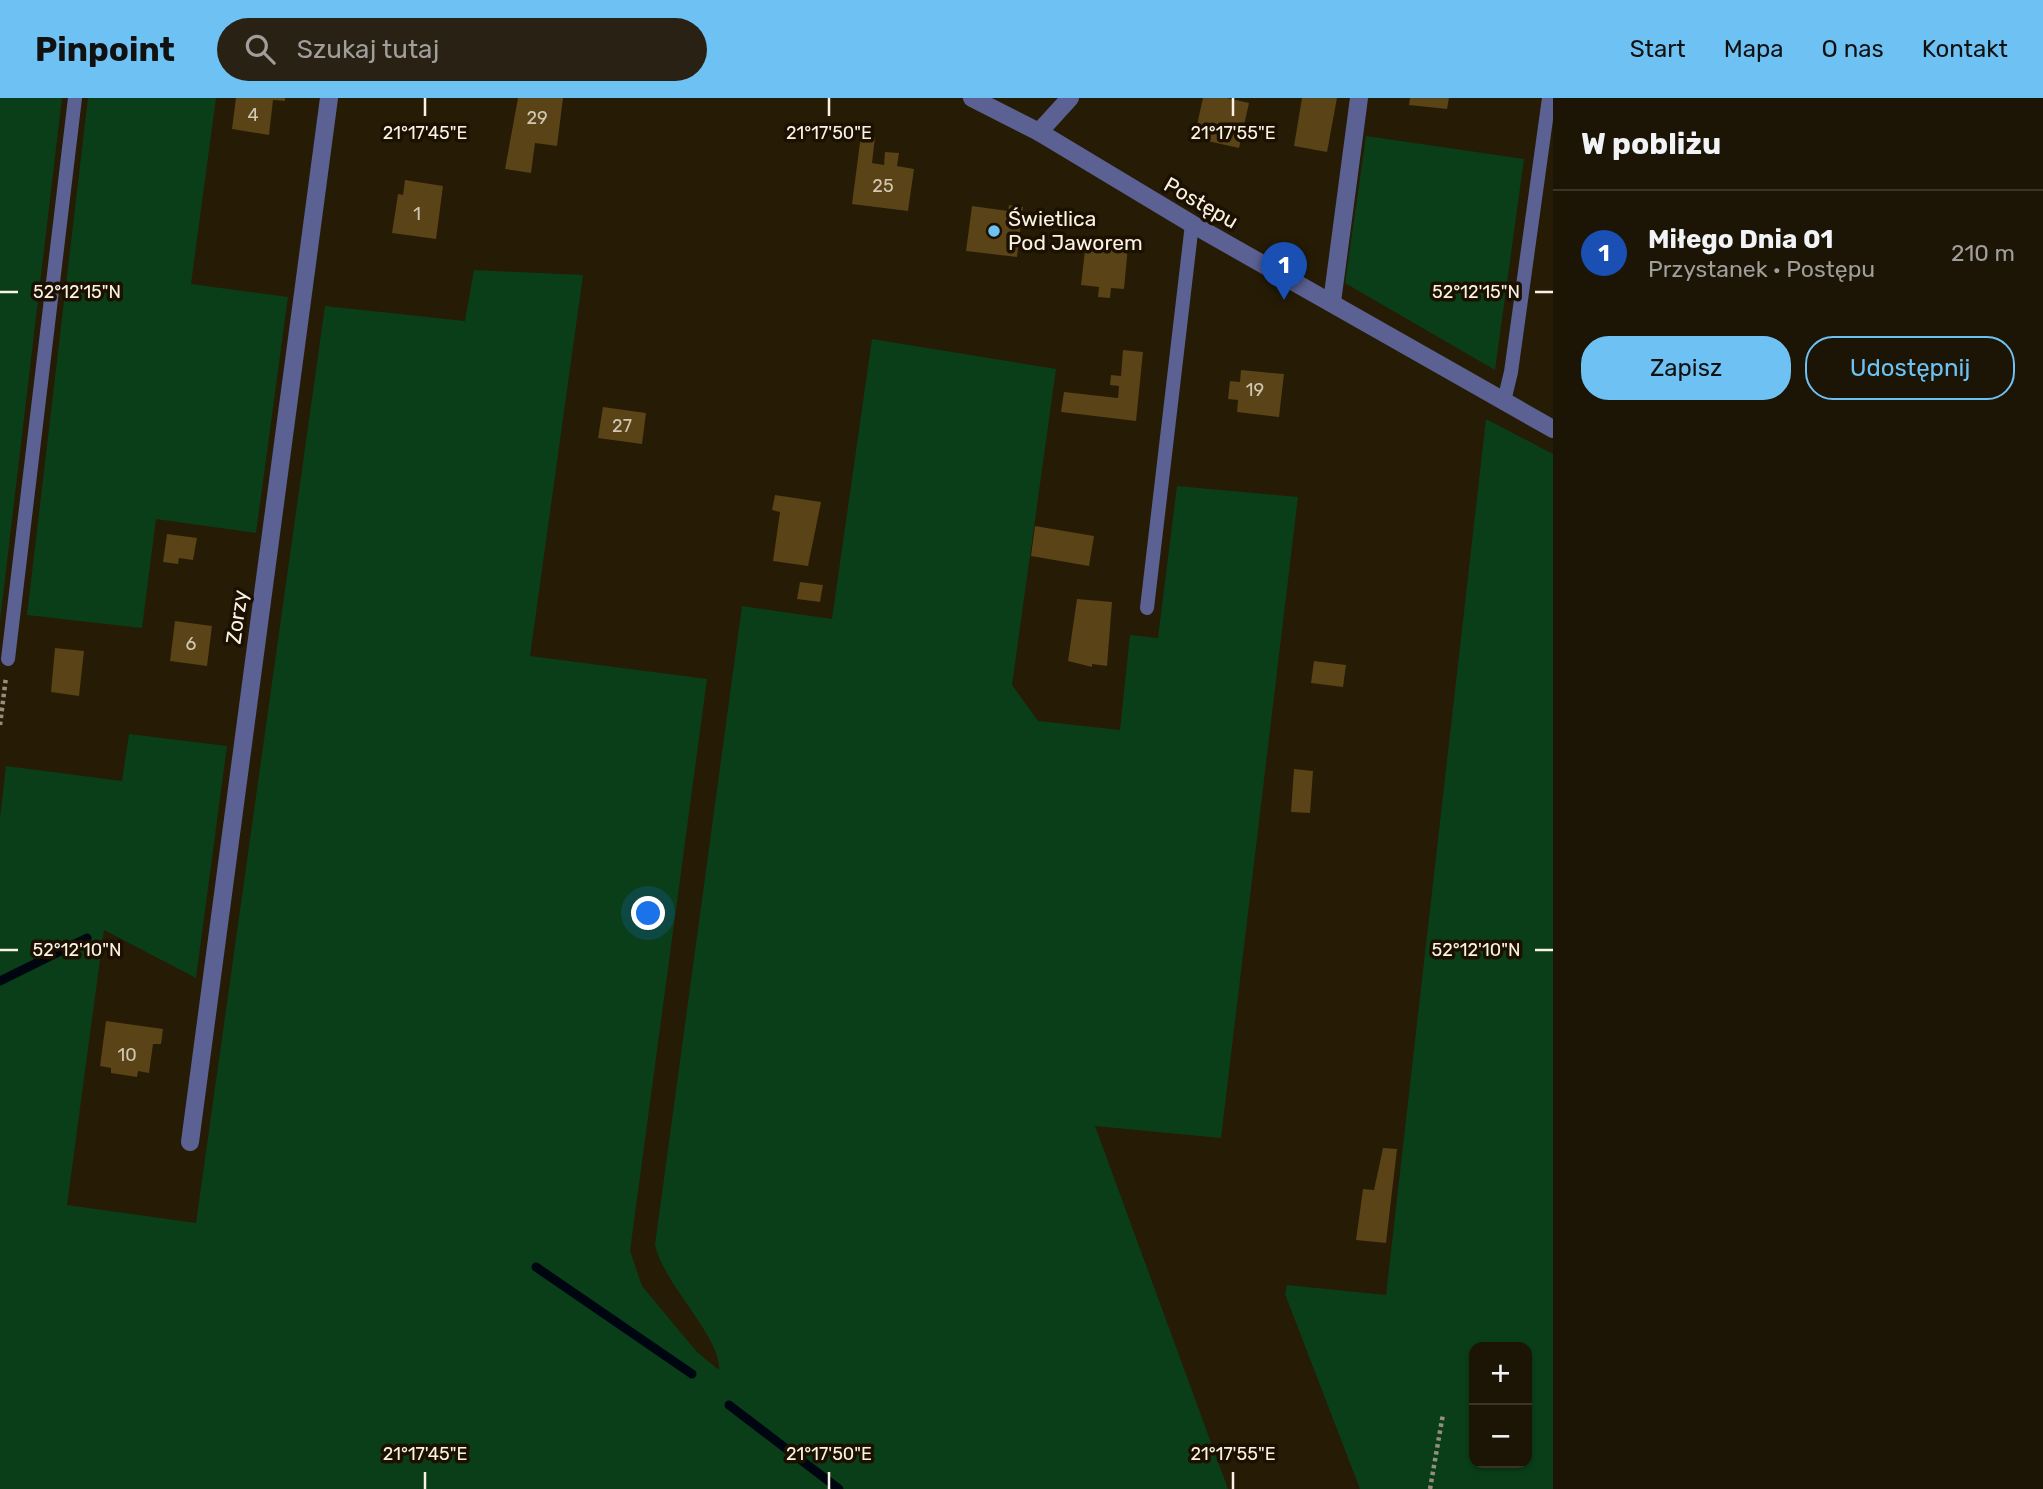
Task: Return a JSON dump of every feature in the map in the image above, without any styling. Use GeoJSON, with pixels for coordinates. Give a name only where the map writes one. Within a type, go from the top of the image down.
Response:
{"type":"FeatureCollection","features":[{"type":"Feature","properties":{"kind":"street","name":"Zorzy"},"geometry":{"type":"LineString","coordinates":[[190,1142],[329,98]]}},
{"type":"Feature","properties":{"kind":"street","name":"Postępu"},"geometry":{"type":"LineString","coordinates":[[972,98],[1039,132],[1192,225],[1553,429]]}},
{"type":"Feature","properties":{"kind":"street"},"geometry":{"type":"LineString","coordinates":[[1039,132],[1070,98]]}},
{"type":"Feature","properties":{"kind":"street"},"geometry":{"type":"LineString","coordinates":[[1332,302],[1359,98]]}},
{"type":"Feature","properties":{"kind":"lane"},"geometry":{"type":"LineString","coordinates":[[8,659],[75,98]]}},
{"type":"Feature","properties":{"kind":"lane"},"geometry":{"type":"LineString","coordinates":[[1504,401],[1511,372],[1549,98]]}},
{"type":"Feature","properties":{"kind":"lane"},"geometry":{"type":"LineString","coordinates":[[1147,608],[1192,225]]}},
{"type":"Feature","properties":{"kind":"path"},"geometry":{"type":"LineString","coordinates":[[0,725],[8,659]]}},
{"type":"Feature","properties":{"kind":"path"},"geometry":{"type":"LineString","coordinates":[[1430,1489],[1443,1414]]}},
{"type":"Feature","properties":{"kind":"green space"},"geometry":{"type":"Polygon","coordinates":[[[0,98],[62,98],[0,621],[0,98]]]}},
{"type":"Feature","properties":{"kind":"green space"},"geometry":{"type":"Polygon","coordinates":[[[88,98],[216,98],[191,284],[288,297],[256,533],[156,519],[142,628],[27,615],[88,98]]]}},
{"type":"Feature","properties":{"kind":"green space"},"geometry":{"type":"Polygon","coordinates":[[[1366,136],[1524,159],[1495,370],[1345,283],[1366,136]]]}},
{"type":"Feature","properties":{"kind":"green space"},"geometry":{"type":"Polygon","coordinates":[[[474,270],[583,275],[530,656],[707,679],[630,1251],[642,1286],[697,1352],[719,1370],[712,1343],[669,1277],[655,1245],[742,606],[832,619],[872,339],[1056,369],[1012,685],[1038,721],[1120,730],[1130,635],[1158,638],[1177,486],[1298,497],[1221,1138],[1095,1126],[1228,1489],[0,1489],[0,818],[6,766],[122,781],[129,734],[227,746],[196,978],[104,930],[67,1205],[196,1223],[325,306],[465,321],[474,270]]]}},
{"type":"Feature","properties":{"kind":"green space"},"geometry":{"type":"Polygon","coordinates":[[[1486,419],[1553,454],[1553,1489],[1360,1489],[1285,1294],[1287,1285],[1386,1295],[1486,419]]]}},
{"type":"Feature","properties":{"kind":"building"},"geometry":{"type":"Polygon","coordinates":[[[236,98],[285,98],[285,101],[273,100],[269,135],[232,129],[236,98]]]}},
{"type":"Feature","properties":{"kind":"building"},"geometry":{"type":"Polygon","coordinates":[[[518,98],[563,98],[557,146],[535,143],[531,173],[505,169],[518,98]]]}},
{"type":"Feature","properties":{"kind":"building"},"geometry":{"type":"Polygon","coordinates":[[[1203,98],[1227,98],[1249,103],[1239,148],[1194,138],[1203,98]]]}},
{"type":"Feature","properties":{"kind":"building"},"geometry":{"type":"Polygon","coordinates":[[[1302,98],[1337,98],[1327,152],[1294,146],[1302,98]]]}},
{"type":"Feature","properties":{"kind":"building"},"geometry":{"type":"Polygon","coordinates":[[[1410,98],[1449,98],[1447,109],[1409,105],[1410,98]]]}},
{"type":"Feature","properties":{"kind":"building"},"geometry":{"type":"Polygon","coordinates":[[[861,135],[875,137],[872,163],[884,165],[885,152],[899,153],[897,166],[914,169],[908,211],[852,204],[861,135]]]}},
{"type":"Feature","properties":{"kind":"building"},"geometry":{"type":"Polygon","coordinates":[[[405,180],[443,186],[436,239],[392,233],[398,194],[403,195],[405,180]]]}},
{"type":"Feature","properties":{"kind":"building","name":"Świetlica Pod Jaworem"},"geometry":{"type":"Polygon","coordinates":[[[1009,205],[1023,207],[1017,257],[966,251],[972,206],[1008,211],[1009,205]]]}},
{"type":"Feature","properties":{"kind":"building"},"geometry":{"type":"Polygon","coordinates":[[[1086,242],[1128,246],[1124,289],[1111,288],[1110,298],[1098,297],[1099,287],[1081,285],[1086,242]]]}},
{"type":"Feature","properties":{"kind":"building"},"geometry":{"type":"Polygon","coordinates":[[[1123,350],[1143,352],[1136,421],[1061,412],[1064,392],[1118,398],[1119,386],[1110,385],[1111,375],[1121,376],[1123,350]]]}},
{"type":"Feature","properties":{"kind":"building"},"geometry":{"type":"Polygon","coordinates":[[[1241,370],[1284,374],[1279,417],[1237,412],[1238,400],[1228,399],[1230,381],[1240,382],[1241,370]]]}},
{"type":"Feature","properties":{"kind":"building"},"geometry":{"type":"Polygon","coordinates":[[[603,407],[646,413],[642,444],[598,438],[603,407]]]}},
{"type":"Feature","properties":{"kind":"building"},"geometry":{"type":"Polygon","coordinates":[[[775,495],[821,502],[808,566],[773,561],[780,512],[772,510],[775,495]]]}},
{"type":"Feature","properties":{"kind":"building"},"geometry":{"type":"Polygon","coordinates":[[[1035,526],[1094,536],[1089,566],[1031,556],[1035,526]]]}},
{"type":"Feature","properties":{"kind":"building"},"geometry":{"type":"Polygon","coordinates":[[[167,534],[197,538],[193,560],[179,558],[178,564],[163,562],[167,534]]]}},
{"type":"Feature","properties":{"kind":"building"},"geometry":{"type":"Polygon","coordinates":[[[800,582],[823,585],[820,602],[797,599],[800,582]]]}},
{"type":"Feature","properties":{"kind":"building"},"geometry":{"type":"Polygon","coordinates":[[[1077,599],[1112,602],[1107,666],[1092,664],[1092,667],[1068,661],[1077,599]]]}},
{"type":"Feature","properties":{"kind":"building"},"geometry":{"type":"Polygon","coordinates":[[[175,621],[212,626],[207,666],[170,661],[175,621]]]}},
{"type":"Feature","properties":{"kind":"building"},"geometry":{"type":"Polygon","coordinates":[[[55,648],[84,651],[79,696],[51,692],[55,648]]]}},
{"type":"Feature","properties":{"kind":"building"},"geometry":{"type":"Polygon","coordinates":[[[1314,661],[1346,665],[1343,687],[1311,683],[1314,661]]]}},
{"type":"Feature","properties":{"kind":"building"},"geometry":{"type":"Polygon","coordinates":[[[1294,769],[1313,771],[1310,813],[1291,812],[1294,769]]]}},
{"type":"Feature","properties":{"kind":"building"},"geometry":{"type":"Polygon","coordinates":[[[106,1021],[163,1029],[161,1044],[153,1044],[149,1073],[138,1071],[137,1077],[111,1073],[111,1068],[100,1066],[106,1021]]]}},
{"type":"Feature","properties":{"kind":"building"},"geometry":{"type":"Polygon","coordinates":[[[1383,1148],[1397,1149],[1386,1243],[1356,1240],[1363,1189],[1374,1190],[1383,1148]]]}},
{"type":"Feature","properties":{"kind":"waterway"},"geometry":{"type":"LineString","coordinates":[[0,981],[87,938]]}},
{"type":"Feature","properties":{"kind":"waterway"},"geometry":{"type":"LineString","coordinates":[[536,1267],[692,1374]]}},
{"type":"Feature","properties":{"kind":"waterway"},"geometry":{"type":"LineString","coordinates":[[729,1405],[839,1489]]}},
{"type":"Feature","properties":{"kind":"place","name":"Świetlica Pod Jaworem"},"geometry":{"type":"Point","coordinates":[994,231]}},
{"type":"Feature","properties":{"kind":"place","name":"Miłego Dnia 01"},"geometry":{"type":"Point","coordinates":[1284,300]}}]}
